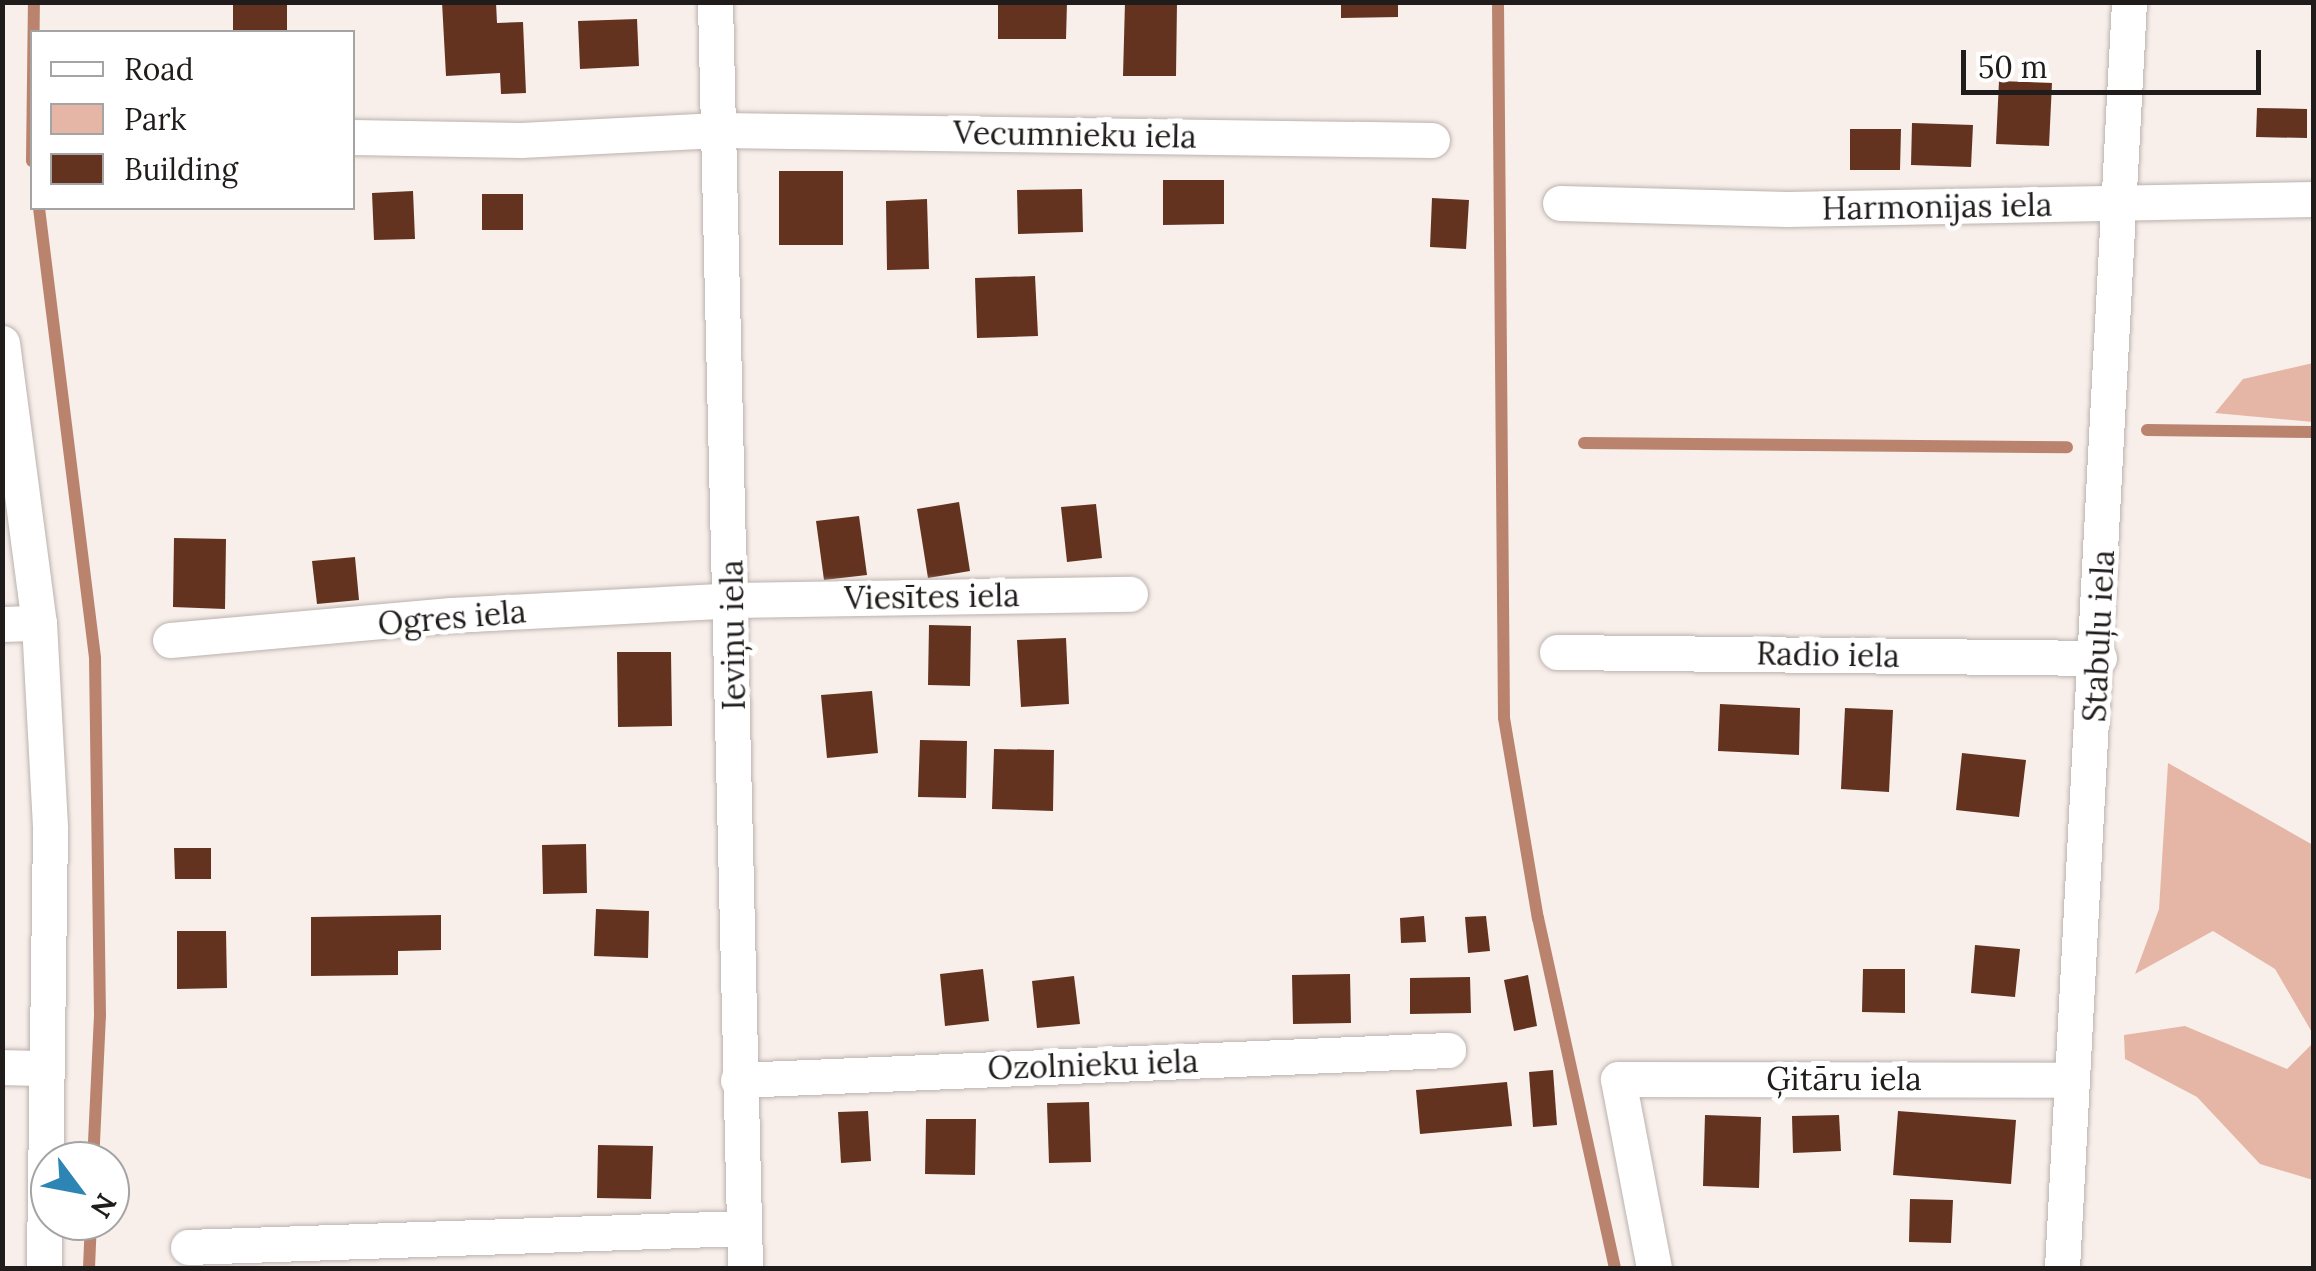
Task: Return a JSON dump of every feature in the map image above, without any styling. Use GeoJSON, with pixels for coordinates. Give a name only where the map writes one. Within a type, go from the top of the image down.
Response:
{"type":"FeatureCollection","features":[{"type":"Feature","properties":{"kind":"street","name":"Ieviņu iela"},"geometry":{"type":"LineString","coordinates":[[715,2],[734,600],[738,1080],[745,1268]]}},
{"type":"Feature","properties":{"kind":"street","name":"Stabuļu iela"},"geometry":{"type":"LineString","coordinates":[[2062,1268],[2099,658],[2128,2]]}},
{"type":"Feature","properties":{"kind":"street","name":"Vecumnieku iela"},"geometry":{"type":"LineString","coordinates":[[355,137],[521,140],[718,130],[1432,140]]}},
{"type":"Feature","properties":{"kind":"street","name":"Harmonijas iela"},"geometry":{"type":"LineString","coordinates":[[1560,203],[1787,209],[2314,199]]}},
{"type":"Feature","properties":{"kind":"street"},"geometry":{"type":"LineString","coordinates":[[2,343],[39,623],[50,830],[43,1068],[44,1268]]}},
{"type":"Feature","properties":{"kind":"street","name":"Viesītes iela"},"geometry":{"type":"LineString","coordinates":[[734,600],[1130,594]]}},
{"type":"Feature","properties":{"kind":"street","name":"Ogres iela"},"geometry":{"type":"LineString","coordinates":[[170,640],[451,615],[734,600]]}},
{"type":"Feature","properties":{"kind":"street"},"geometry":{"type":"LineString","coordinates":[[2,624],[39,623]]}},
{"type":"Feature","properties":{"kind":"street","name":"Radio iela"},"geometry":{"type":"LineString","coordinates":[[1557,652],[2099,658]]}},
{"type":"Feature","properties":{"kind":"street","name":"Ozolnieku iela"},"geometry":{"type":"LineString","coordinates":[[738,1080],[1448,1050]]}},
{"type":"Feature","properties":{"kind":"street"},"geometry":{"type":"LineString","coordinates":[[2,1067],[43,1068]]}},
{"type":"Feature","properties":{"kind":"street","name":"Ģitāru iela"},"geometry":{"type":"LineString","coordinates":[[1654,1268],[1618,1079],[2071,1080]]}},
{"type":"Feature","properties":{"kind":"street"},"geometry":{"type":"LineString","coordinates":[[188,1248],[426,1255],[743,1228]]}},
{"type":"Feature","properties":{"kind":"green space"},"geometry":{"type":"Polygon","coordinates":[[[2313,363],[2313,422],[2215,413],[2243,379],[2313,363]]]}},
{"type":"Feature","properties":{"kind":"green space"},"geometry":{"type":"Polygon","coordinates":[[[2168,763],[2313,845],[2313,1034],[2275,969],[2213,931],[2135,974],[2159,909],[2168,763]]]}},
{"type":"Feature","properties":{"kind":"green space"},"geometry":{"type":"Polygon","coordinates":[[[2185,1026],[2287,1069],[2313,1043],[2313,1180],[2260,1164],[2197,1097],[2125,1059],[2124,1035],[2185,1026]]]}},
{"type":"Feature","properties":{"kind":"building"},"geometry":{"type":"Polygon","coordinates":[[[233,2],[287,2],[287,30],[233,30],[233,2]]]}},
{"type":"Feature","properties":{"kind":"building"},"geometry":{"type":"Polygon","coordinates":[[[442,2],[496,2],[497,23],[523,22],[526,93],[501,94],[500,73],[446,76],[442,2]]]}},
{"type":"Feature","properties":{"kind":"building"},"geometry":{"type":"Polygon","coordinates":[[[998,2],[1067,2],[1066,39],[998,39],[998,2]]]}},
{"type":"Feature","properties":{"kind":"building"},"geometry":{"type":"Polygon","coordinates":[[[1125,2],[1177,2],[1176,76],[1123,76],[1125,2]]]}},
{"type":"Feature","properties":{"kind":"building"},"geometry":{"type":"Polygon","coordinates":[[[1341,2],[1398,2],[1398,17],[1341,18],[1341,2]]]}},
{"type":"Feature","properties":{"kind":"building"},"geometry":{"type":"Polygon","coordinates":[[[637,19],[639,66],[580,69],[578,21],[637,19]]]}},
{"type":"Feature","properties":{"kind":"building"},"geometry":{"type":"Polygon","coordinates":[[[1999,81],[2052,83],[2049,146],[1996,144],[1999,81]]]}},
{"type":"Feature","properties":{"kind":"building"},"geometry":{"type":"Polygon","coordinates":[[[2257,108],[2307,109],[2307,138],[2256,137],[2257,108]]]}},
{"type":"Feature","properties":{"kind":"building"},"geometry":{"type":"Polygon","coordinates":[[[1912,123],[1973,125],[1971,167],[1911,165],[1912,123]]]}},
{"type":"Feature","properties":{"kind":"building"},"geometry":{"type":"Polygon","coordinates":[[[1850,129],[1901,129],[1900,170],[1850,170],[1850,129]]]}},
{"type":"Feature","properties":{"kind":"building"},"geometry":{"type":"Polygon","coordinates":[[[779,171],[843,171],[843,245],[779,245],[779,171]]]}},
{"type":"Feature","properties":{"kind":"building"},"geometry":{"type":"Polygon","coordinates":[[[1163,180],[1224,180],[1224,224],[1163,225],[1163,180]]]}},
{"type":"Feature","properties":{"kind":"building"},"geometry":{"type":"Polygon","coordinates":[[[1082,189],[1083,232],[1018,234],[1017,190],[1082,189]]]}},
{"type":"Feature","properties":{"kind":"building"},"geometry":{"type":"Polygon","coordinates":[[[413,191],[415,239],[374,240],[372,193],[413,191]]]}},
{"type":"Feature","properties":{"kind":"building"},"geometry":{"type":"Polygon","coordinates":[[[482,194],[523,194],[523,230],[482,230],[482,194]]]}},
{"type":"Feature","properties":{"kind":"building"},"geometry":{"type":"Polygon","coordinates":[[[1432,198],[1469,200],[1466,249],[1430,247],[1432,198]]]}},
{"type":"Feature","properties":{"kind":"building"},"geometry":{"type":"Polygon","coordinates":[[[927,199],[929,269],[887,270],[886,201],[927,199]]]}},
{"type":"Feature","properties":{"kind":"building"},"geometry":{"type":"Polygon","coordinates":[[[1035,276],[1038,336],[977,338],[975,278],[1035,276]]]}},
{"type":"Feature","properties":{"kind":"building"},"geometry":{"type":"Polygon","coordinates":[[[959,502],[970,571],[928,578],[917,509],[959,502]]]}},
{"type":"Feature","properties":{"kind":"building"},"geometry":{"type":"Polygon","coordinates":[[[1096,504],[1102,558],[1067,562],[1061,507],[1096,504]]]}},
{"type":"Feature","properties":{"kind":"building"},"geometry":{"type":"Polygon","coordinates":[[[859,516],[867,575],[824,580],[816,521],[859,516]]]}},
{"type":"Feature","properties":{"kind":"building"},"geometry":{"type":"Polygon","coordinates":[[[174,538],[226,539],[225,609],[173,607],[174,538]]]}},
{"type":"Feature","properties":{"kind":"building"},"geometry":{"type":"Polygon","coordinates":[[[355,557],[359,600],[317,604],[312,561],[355,557]]]}},
{"type":"Feature","properties":{"kind":"building"},"geometry":{"type":"Polygon","coordinates":[[[929,625],[971,626],[970,686],[928,685],[929,625]]]}},
{"type":"Feature","properties":{"kind":"building"},"geometry":{"type":"Polygon","coordinates":[[[1066,638],[1069,704],[1021,707],[1017,640],[1066,638]]]}},
{"type":"Feature","properties":{"kind":"building"},"geometry":{"type":"Polygon","coordinates":[[[617,652],[671,652],[672,726],[618,727],[617,652]]]}},
{"type":"Feature","properties":{"kind":"building"},"geometry":{"type":"Polygon","coordinates":[[[872,691],[878,753],[827,758],[821,695],[872,691]]]}},
{"type":"Feature","properties":{"kind":"building"},"geometry":{"type":"Polygon","coordinates":[[[1720,704],[1800,708],[1799,755],[1718,751],[1720,704]]]}},
{"type":"Feature","properties":{"kind":"building"},"geometry":{"type":"Polygon","coordinates":[[[1845,708],[1893,710],[1889,792],[1841,789],[1845,708]]]}},
{"type":"Feature","properties":{"kind":"building"},"geometry":{"type":"Polygon","coordinates":[[[920,740],[967,741],[966,798],[918,797],[920,740]]]}},
{"type":"Feature","properties":{"kind":"building"},"geometry":{"type":"Polygon","coordinates":[[[994,749],[1054,750],[1053,811],[992,809],[994,749]]]}},
{"type":"Feature","properties":{"kind":"building"},"geometry":{"type":"Polygon","coordinates":[[[1962,753],[2026,760],[2019,817],[1956,810],[1962,753]]]}},
{"type":"Feature","properties":{"kind":"building"},"geometry":{"type":"Polygon","coordinates":[[[586,844],[587,893],[543,894],[542,845],[586,844]]]}},
{"type":"Feature","properties":{"kind":"building"},"geometry":{"type":"Polygon","coordinates":[[[174,848],[211,848],[211,879],[175,879],[174,848]]]}},
{"type":"Feature","properties":{"kind":"building"},"geometry":{"type":"Polygon","coordinates":[[[596,909],[649,911],[648,958],[594,956],[596,909]]]}},
{"type":"Feature","properties":{"kind":"building"},"geometry":{"type":"Polygon","coordinates":[[[441,915],[441,950],[398,951],[398,975],[311,976],[311,917],[441,915]]]}},
{"type":"Feature","properties":{"kind":"building"},"geometry":{"type":"Polygon","coordinates":[[[1424,916],[1426,942],[1401,943],[1400,918],[1424,916]]]}},
{"type":"Feature","properties":{"kind":"building"},"geometry":{"type":"Polygon","coordinates":[[[1486,916],[1490,951],[1468,953],[1465,917],[1486,916]]]}},
{"type":"Feature","properties":{"kind":"building"},"geometry":{"type":"Polygon","coordinates":[[[177,931],[226,931],[227,988],[177,989],[177,931]]]}},
{"type":"Feature","properties":{"kind":"building"},"geometry":{"type":"Polygon","coordinates":[[[1975,945],[2020,949],[2015,997],[1971,993],[1975,945]]]}},
{"type":"Feature","properties":{"kind":"building"},"geometry":{"type":"Polygon","coordinates":[[[983,969],[989,1021],[945,1026],[940,974],[983,969]]]}},
{"type":"Feature","properties":{"kind":"building"},"geometry":{"type":"Polygon","coordinates":[[[1863,969],[1905,969],[1905,1013],[1862,1012],[1863,969]]]}},
{"type":"Feature","properties":{"kind":"building"},"geometry":{"type":"Polygon","coordinates":[[[1350,974],[1351,1023],[1293,1024],[1292,975],[1350,974]]]}},
{"type":"Feature","properties":{"kind":"building"},"geometry":{"type":"Polygon","coordinates":[[[1528,975],[1537,1026],[1514,1031],[1504,980],[1528,975]]]}},
{"type":"Feature","properties":{"kind":"building"},"geometry":{"type":"Polygon","coordinates":[[[1074,976],[1080,1024],[1037,1028],[1032,981],[1074,976]]]}},
{"type":"Feature","properties":{"kind":"building"},"geometry":{"type":"Polygon","coordinates":[[[1470,977],[1471,1013],[1410,1014],[1410,978],[1470,977]]]}},
{"type":"Feature","properties":{"kind":"building"},"geometry":{"type":"Polygon","coordinates":[[[1553,1070],[1557,1125],[1533,1127],[1529,1072],[1553,1070]]]}},
{"type":"Feature","properties":{"kind":"building"},"geometry":{"type":"Polygon","coordinates":[[[1507,1082],[1512,1126],[1420,1134],[1416,1090],[1507,1082]]]}},
{"type":"Feature","properties":{"kind":"building"},"geometry":{"type":"Polygon","coordinates":[[[1089,1102],[1091,1162],[1049,1163],[1047,1103],[1089,1102]]]}},
{"type":"Feature","properties":{"kind":"building"},"geometry":{"type":"Polygon","coordinates":[[[868,1111],[871,1161],[841,1163],[838,1112],[868,1111]]]}},
{"type":"Feature","properties":{"kind":"building"},"geometry":{"type":"Polygon","coordinates":[[[1898,1111],[2016,1120],[2011,1184],[1893,1175],[1898,1111]]]}},
{"type":"Feature","properties":{"kind":"building"},"geometry":{"type":"Polygon","coordinates":[[[1705,1115],[1761,1117],[1759,1188],[1703,1186],[1705,1115]]]}},
{"type":"Feature","properties":{"kind":"building"},"geometry":{"type":"Polygon","coordinates":[[[1839,1115],[1841,1151],[1793,1153],[1792,1116],[1839,1115]]]}},
{"type":"Feature","properties":{"kind":"building"},"geometry":{"type":"Polygon","coordinates":[[[926,1119],[976,1119],[975,1175],[925,1174],[926,1119]]]}},
{"type":"Feature","properties":{"kind":"building"},"geometry":{"type":"Polygon","coordinates":[[[598,1145],[653,1146],[651,1199],[597,1198],[598,1145]]]}},
{"type":"Feature","properties":{"kind":"building"},"geometry":{"type":"Polygon","coordinates":[[[1910,1199],[1953,1200],[1951,1243],[1909,1242],[1910,1199]]]}},
{"type":"Feature","properties":{"kind":"waterway"},"geometry":{"type":"LineString","coordinates":[[34,2],[34,30]]}},
{"type":"Feature","properties":{"kind":"waterway"},"geometry":{"type":"LineString","coordinates":[[1498,2],[1504,718],[1538,918],[1615,1268]]}},
{"type":"Feature","properties":{"kind":"waterway"},"geometry":{"type":"LineString","coordinates":[[39,210],[95,658],[100,1015],[94,1141]]}},
{"type":"Feature","properties":{"kind":"waterway"},"geometry":{"type":"LineString","coordinates":[[2147,430],[2314,432]]}},
{"type":"Feature","properties":{"kind":"waterway"},"geometry":{"type":"LineString","coordinates":[[1584,443],[2067,447]]}},
{"type":"Feature","properties":{"kind":"waterway"},"geometry":{"type":"LineString","coordinates":[[89,1268],[90,1241]]}}]}
